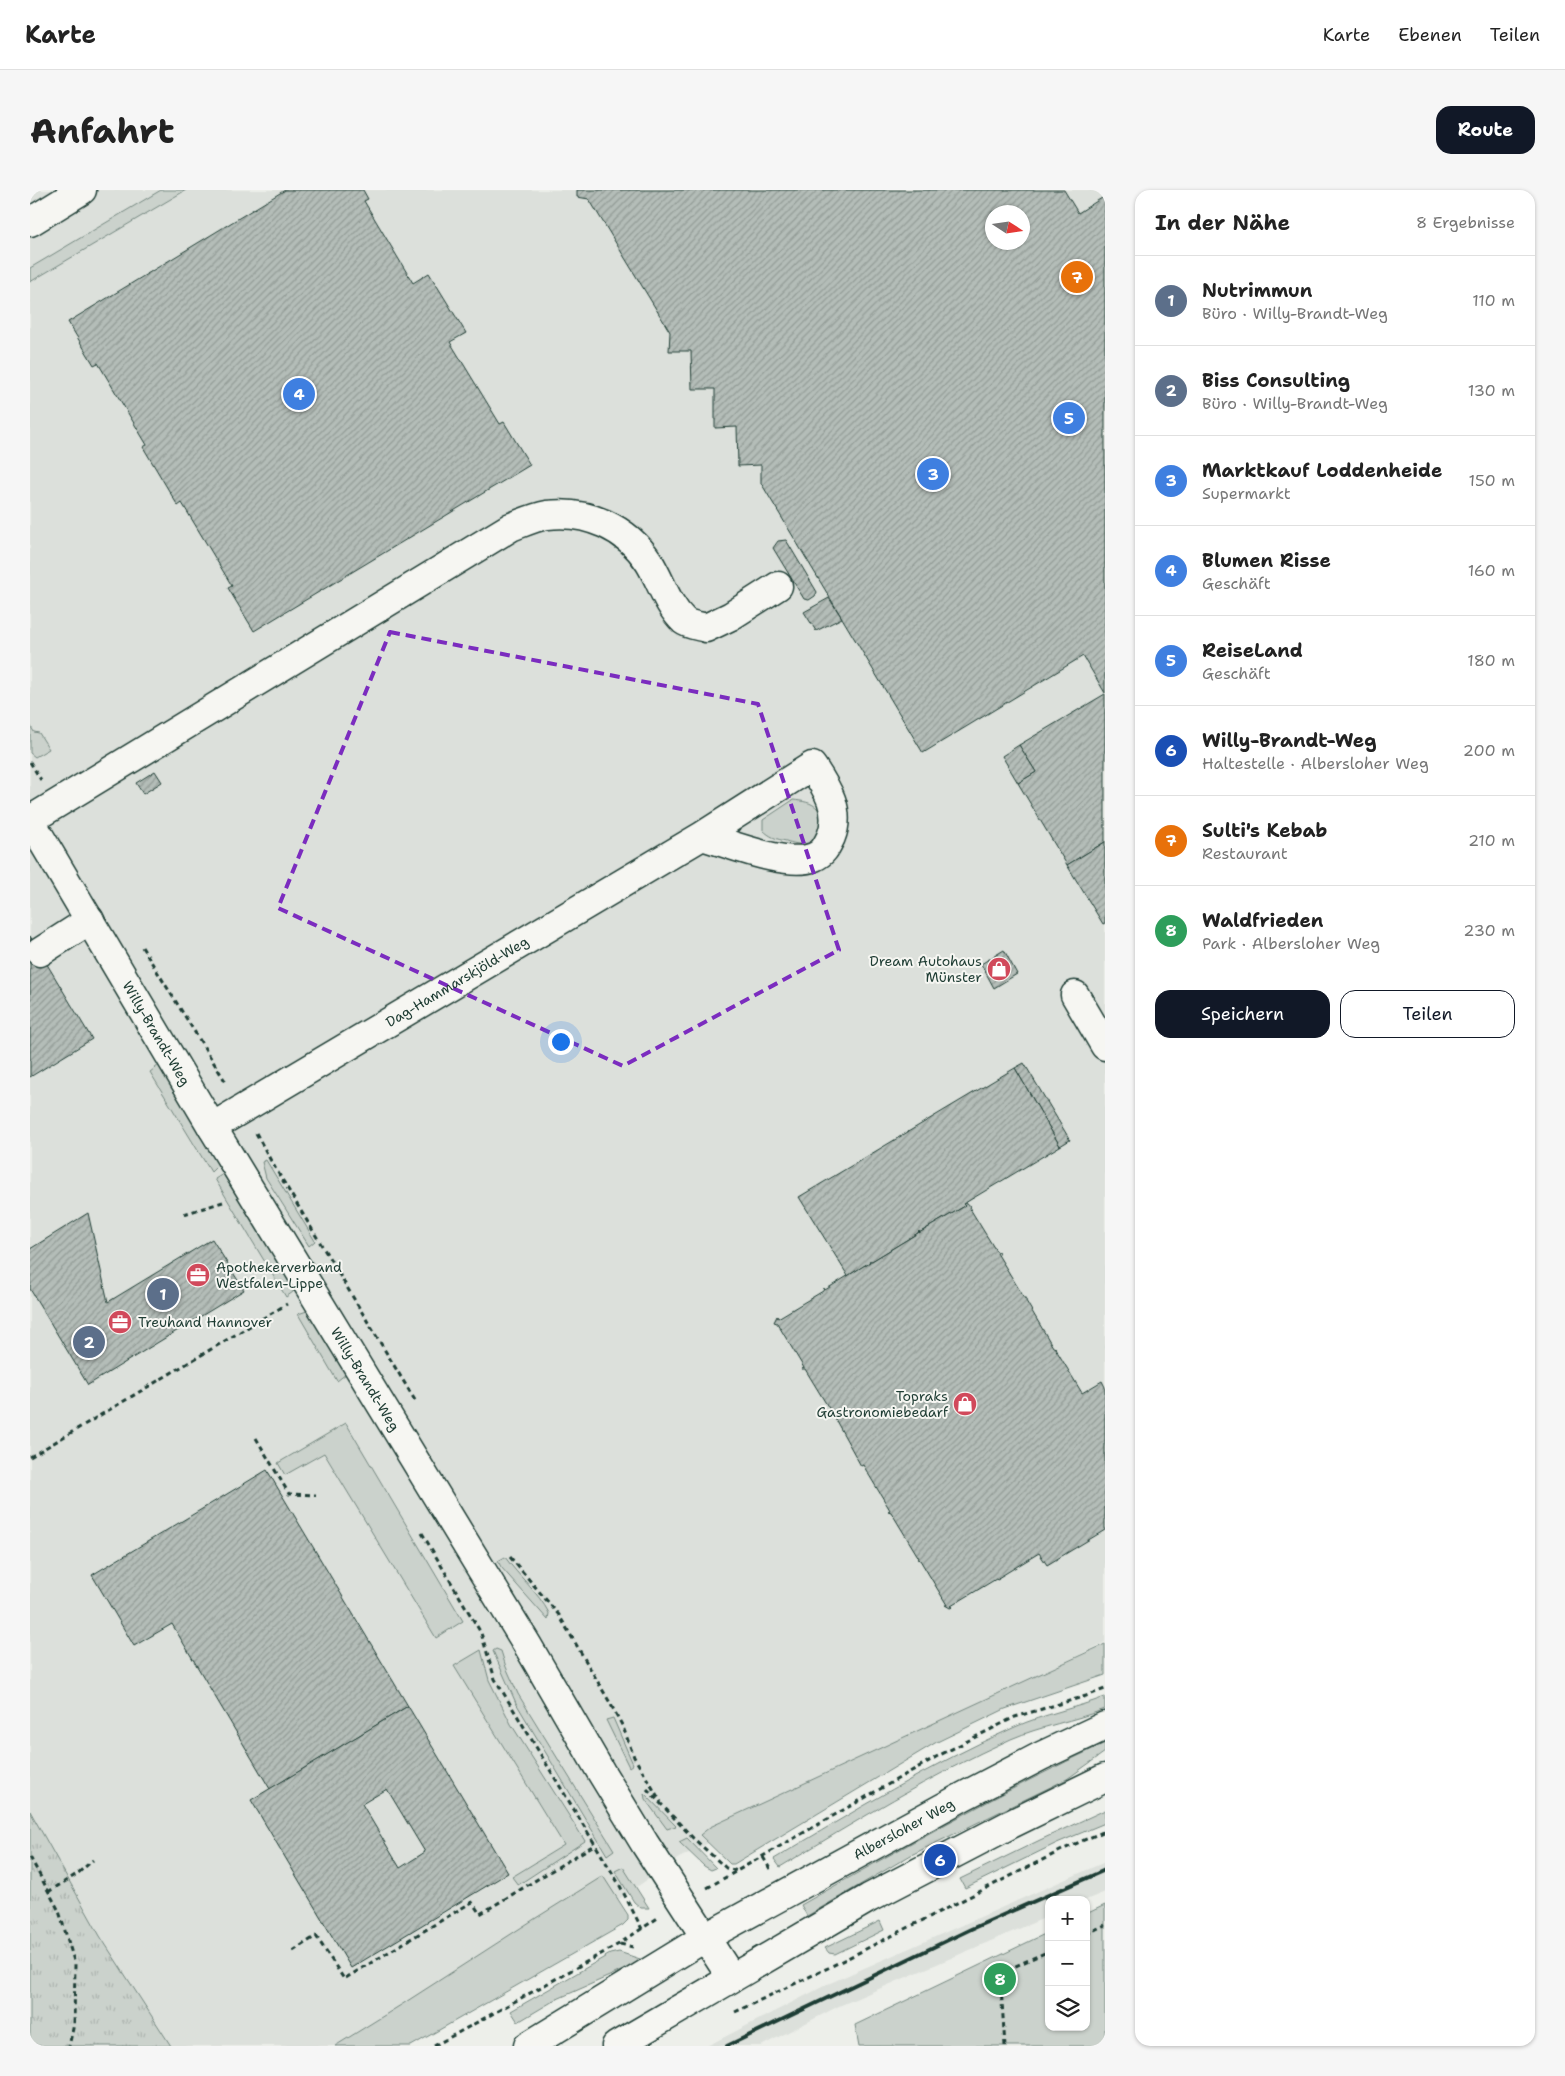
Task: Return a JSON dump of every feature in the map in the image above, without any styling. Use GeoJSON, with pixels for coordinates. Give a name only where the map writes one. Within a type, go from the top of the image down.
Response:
{"type":"FeatureCollection","features":[{"type":"Feature","properties":{"kind":"street"},"geometry":{"type":"LineString","coordinates":[[30,222],[82,190]]}},
{"type":"Feature","properties":{"kind":"street"},"geometry":{"type":"LineString","coordinates":[[30,820],[511,527],[546,515],[567,514],[601,521],[626,537],[649,561],[665,594],[685,622],[706,628],[731,616],[778,586]]}},
{"type":"Feature","properties":{"kind":"street","name":"Dag-Hammarskjöld-Weg"},"geometry":{"type":"LineString","coordinates":[[212,1127],[702,836],[812,766],[829,792],[835,813],[833,832],[826,849],[804,860],[786,860],[702,836]]}},
{"type":"Feature","properties":{"kind":"street","name":"Willy-Brandt-Weg"},"geometry":{"type":"LineString","coordinates":[[30,820],[212,1127],[528,1646],[601,1772],[645,1844],[706,1937]]}},
{"type":"Feature","properties":{"kind":"street"},"geometry":{"type":"LineString","coordinates":[[40,952],[90,920]]}},
{"type":"Feature","properties":{"kind":"street"},"geometry":{"type":"LineString","coordinates":[[1075,995],[1105,1046]]}},
{"type":"Feature","properties":{"kind":"street","name":"Albersloher Weg"},"geometry":{"type":"LineString","coordinates":[[528,2046],[706,1937],[964,1796],[1041,1756],[1105,1726]]}},
{"type":"Feature","properties":{"kind":"street"},"geometry":{"type":"LineString","coordinates":[[616,2046],[868,1898],[1105,1778]]}},
{"type":"Feature","properties":{"kind":"street"},"geometry":{"type":"LineString","coordinates":[[706,1937],[731,1977]]}},
{"type":"Feature","properties":{"kind":"path"},"geometry":{"type":"LineString","coordinates":[[30,762],[56,805]]}},
{"type":"Feature","properties":{"kind":"path"},"geometry":{"type":"LineString","coordinates":[[138,941],[210,1060],[244,1109],[271,1161],[421,1409]]}},
{"type":"Feature","properties":{"kind":"path"},"geometry":{"type":"LineString","coordinates":[[184,1214],[224,1202]]}},
{"type":"Feature","properties":{"kind":"path"},"geometry":{"type":"LineString","coordinates":[[30,1457],[312,1289]]}},
{"type":"Feature","properties":{"kind":"path"},"geometry":{"type":"LineString","coordinates":[[256,1438],[289,1494],[316,1495]]}},
{"type":"Feature","properties":{"kind":"path"},"geometry":{"type":"LineString","coordinates":[[509,1555],[559,1615],[609,1701],[623,1727],[634,1757],[661,1802]]}},
{"type":"Feature","properties":{"kind":"path"},"geometry":{"type":"LineString","coordinates":[[468,1610],[486,1647],[495,1679],[619,1884],[642,1929]]}},
{"type":"Feature","properties":{"kind":"path"},"geometry":{"type":"LineString","coordinates":[[763,1857],[936,1757],[1015,1717],[1105,1689]]}},
{"type":"Feature","properties":{"kind":"path"},"geometry":{"type":"LineString","coordinates":[[645,1787],[693,1838],[726,1868],[738,1871]]}},
{"type":"Feature","properties":{"kind":"path"},"geometry":{"type":"LineString","coordinates":[[828,1968],[1066,1848],[1105,1831]]}},
{"type":"Feature","properties":{"kind":"path"},"geometry":{"type":"LineString","coordinates":[[292,1951],[316,1936],[344,1979],[472,1902],[480,1914],[594,1845]]}},
{"type":"Feature","properties":{"kind":"path"},"geometry":{"type":"LineString","coordinates":[[30,1857],[59,1911],[76,1964],[74,2024],[69,2046]]}},
{"type":"Feature","properties":{"kind":"path"},"geometry":{"type":"LineString","coordinates":[[48,1892],[77,1874],[94,1860]]}},
{"type":"Feature","properties":{"kind":"path"},"geometry":{"type":"LineString","coordinates":[[1090,1932],[1105,1925]]}},
{"type":"Feature","properties":{"kind":"path"},"geometry":{"type":"LineString","coordinates":[[434,2046],[619,1944]]}},
{"type":"Feature","properties":{"kind":"path"},"geometry":{"type":"LineString","coordinates":[[1005,2046],[1000,1973],[1045,1953]]}},
{"type":"Feature","properties":{"kind":"highlighted area"},"geometry":{"type":"Polygon","coordinates":[[[390,632],[758,704],[839,950],[623,1066],[278,908],[390,632]]]}},
{"type":"Feature","properties":{"kind":"shaded area"},"geometry":{"type":"Polygon","coordinates":[[[30,190],[1105,190],[1105,1642],[679,1858],[404,2046],[30,2046],[30,190]]]}},
{"type":"Feature","properties":{"kind":"shaded area"},"geometry":{"type":"Polygon","coordinates":[[[1105,1862],[1105,1892],[1090,1898],[1090,1896],[1045,1896],[1045,1918],[839,2006],[761,2046],[707,2046],[828,1984],[1105,1862]]]}},
{"type":"Feature","properties":{"kind":"green space"},"geometry":{"type":"Polygon","coordinates":[[[161,190],[186,190],[30,282],[30,268],[161,190]]]}},
{"type":"Feature","properties":{"kind":"green space"},"geometry":{"type":"Polygon","coordinates":[[[30,725],[34,732],[39,733],[49,749],[35,757],[30,753],[30,725]]]}},
{"type":"Feature","properties":{"kind":"green space"},"geometry":{"type":"Polygon","coordinates":[[[793,800],[810,803],[821,813],[820,829],[814,838],[806,844],[796,844],[776,838],[763,830],[763,820],[793,800]]]}},
{"type":"Feature","properties":{"kind":"green space"},"geometry":{"type":"Polygon","coordinates":[[[159,1065],[218,1165],[211,1172],[150,1072],[159,1065]]]}},
{"type":"Feature","properties":{"kind":"green space"},"geometry":{"type":"Polygon","coordinates":[[[266,1160],[315,1241],[309,1246],[266,1178],[262,1162],[266,1160]]]}},
{"type":"Feature","properties":{"kind":"green space"},"geometry":{"type":"Polygon","coordinates":[[[223,1174],[294,1288],[293,1292],[286,1297],[215,1179],[223,1174]]]}},
{"type":"Feature","properties":{"kind":"green space"},"geometry":{"type":"Polygon","coordinates":[[[307,1311],[346,1374],[337,1381],[298,1314],[307,1311]]]}},
{"type":"Feature","properties":{"kind":"green space"},"geometry":{"type":"Polygon","coordinates":[[[346,1423],[463,1621],[436,1638],[324,1453],[285,1475],[278,1463],[346,1423]]]}},
{"type":"Feature","properties":{"kind":"green space"},"geometry":{"type":"Polygon","coordinates":[[[505,1557],[545,1605],[549,1613],[548,1620],[501,1567],[498,1561],[505,1557]]]}},
{"type":"Feature","properties":{"kind":"green space"},"geometry":{"type":"Polygon","coordinates":[[[1105,1644],[1105,1675],[1005,1709],[935,1743],[734,1864],[730,1864],[700,1835],[710,1827],[1105,1644]]]}},
{"type":"Feature","properties":{"kind":"green space"},"geometry":{"type":"Polygon","coordinates":[[[496,1649],[501,1651],[518,1694],[614,1850],[607,1855],[516,1703],[493,1651],[496,1649]]]}},
{"type":"Feature","properties":{"kind":"green space"},"geometry":{"type":"Polygon","coordinates":[[[481,1650],[489,1680],[511,1724],[585,1841],[518,1885],[512,1877],[564,1845],[454,1666],[481,1650]]]}},
{"type":"Feature","properties":{"kind":"green space"},"geometry":{"type":"Polygon","coordinates":[[[1105,1697],[1105,1709],[1011,1739],[923,1783],[780,1867],[774,1859],[893,1789],[984,1741],[1026,1722],[1105,1697]]]}},
{"type":"Feature","properties":{"kind":"green space"},"geometry":{"type":"Polygon","coordinates":[[[613,1718],[633,1764],[629,1767],[606,1720],[613,1718]]]}},
{"type":"Feature","properties":{"kind":"green space"},"geometry":{"type":"Polygon","coordinates":[[[1105,1743],[1105,1752],[1067,1779],[911,1855],[807,1916],[801,1905],[989,1801],[1105,1743]]]}},
{"type":"Feature","properties":{"kind":"green space"},"geometry":{"type":"Polygon","coordinates":[[[644,1793],[676,1826],[667,1829],[645,1799],[644,1793]]]}},
{"type":"Feature","properties":{"kind":"green space"},"geometry":{"type":"Polygon","coordinates":[[[1105,1810],[1105,1823],[1057,1843],[965,1888],[960,1879],[1040,1840],[1105,1810]]]}},
{"type":"Feature","properties":{"kind":"green space"},"geometry":{"type":"Polygon","coordinates":[[[30,1811],[100,1936],[171,2046],[30,2046],[30,1811]]]}},
{"type":"Feature","properties":{"kind":"green space"},"geometry":{"type":"Polygon","coordinates":[[[687,1838],[716,1868],[711,1870],[704,1866],[679,1842],[687,1838]]]}},
{"type":"Feature","properties":{"kind":"green space"},"geometry":{"type":"Polygon","coordinates":[[[623,1867],[649,1908],[641,1908],[634,1902],[615,1871],[623,1867]]]}},
{"type":"Feature","properties":{"kind":"green space"},"geometry":{"type":"Polygon","coordinates":[[[603,1876],[628,1915],[628,1920],[623,1925],[411,2046],[335,2046],[403,2004],[603,1876]]]}},
{"type":"Feature","properties":{"kind":"green space"},"geometry":{"type":"Polygon","coordinates":[[[1105,1905],[1105,2046],[859,2046],[855,2025],[1045,1934],[1045,2031],[1090,2031],[1090,1912],[1105,1905]]]}},
{"type":"Feature","properties":{"kind":"green space"},"geometry":{"type":"Polygon","coordinates":[[[880,1921],[884,1930],[835,1954],[829,1953],[825,1948],[880,1921]]]}},
{"type":"Feature","properties":{"kind":"green space"},"geometry":{"type":"Polygon","coordinates":[[[619,1952],[643,1960],[555,2000],[518,2022],[511,2011],[610,1954],[619,1952]]]}},
{"type":"Feature","properties":{"kind":"building"},"geometry":{"type":"Polygon","coordinates":[[[285,190],[363,190],[368,199],[364,201],[413,283],[429,273],[466,333],[450,342],[500,424],[504,422],[530,465],[254,631],[228,588],[232,586],[182,503],[178,506],[143,447],[147,445],[98,363],[94,365],[68,322],[285,190]]]}},
{"type":"Feature","properties":{"kind":"building"},"geometry":{"type":"Polygon","coordinates":[[[577,190],[1064,190],[1078,213],[1105,196],[1105,693],[1083,656],[923,753],[761,483],[761,465],[738,466],[737,427],[715,428],[715,389],[692,389],[691,351],[669,351],[670,332],[589,199],[577,197],[577,190]]]}},
{"type":"Feature","properties":{"kind":"building"},"geometry":{"type":"Polygon","coordinates":[[[786,540],[817,592],[809,600],[804,599],[773,548],[778,541],[786,540]]]}},
{"type":"Feature","properties":{"kind":"building"},"geometry":{"type":"Polygon","coordinates":[[[829,598],[842,618],[816,631],[804,612],[829,598]]]}},
{"type":"Feature","properties":{"kind":"building"},"geometry":{"type":"Polygon","coordinates":[[[1105,694],[1105,842],[1067,865],[1018,783],[1036,772],[1019,745],[1105,694]]]}},
{"type":"Feature","properties":{"kind":"building"},"geometry":{"type":"Polygon","coordinates":[[[1019,745],[1036,772],[1018,783],[1002,756],[1019,745]]]}},
{"type":"Feature","properties":{"kind":"building"},"geometry":{"type":"Polygon","coordinates":[[[155,771],[162,782],[143,794],[136,783],[155,771]]]}},
{"type":"Feature","properties":{"kind":"building"},"geometry":{"type":"Polygon","coordinates":[[[1105,842],[1105,923],[1103,924],[1067,865],[1105,842]]]}},
{"type":"Feature","properties":{"kind":"building"},"geometry":{"type":"Polygon","coordinates":[[[30,936],[92,1039],[30,1077],[30,936]]]}},
{"type":"Feature","properties":{"kind":"building","name":"Dream Autohaus Münster"},"geometry":{"type":"Polygon","coordinates":[[[1004,950],[1017,974],[994,988],[981,964],[1004,950]]]}},
{"type":"Feature","properties":{"kind":"building"},"geometry":{"type":"Polygon","coordinates":[[[1024,1063],[1070,1140],[1060,1146],[1015,1068],[1024,1063]]]}},
{"type":"Feature","properties":{"kind":"building"},"geometry":{"type":"Polygon","coordinates":[[[1015,1068],[1060,1146],[963,1204],[965,1206],[869,1261],[848,1276],[799,1197],[1015,1068]]]}},
{"type":"Feature","properties":{"kind":"building","name":"Topraks Gastronomiebedarf"},"geometry":{"type":"Polygon","coordinates":[[[963,1204],[971,1206],[969,1207],[996,1251],[999,1252],[997,1253],[1025,1299],[1027,1298],[1026,1301],[1082,1393],[1102,1381],[1105,1387],[1105,1530],[1047,1565],[1039,1553],[950,1608],[945,1605],[947,1605],[920,1560],[917,1559],[919,1558],[891,1512],[888,1511],[890,1510],[863,1465],[861,1466],[834,1417],[831,1416],[833,1415],[805,1369],[802,1369],[804,1368],[777,1323],[774,1322],[777,1316],[778,1318],[919,1231],[919,1233],[965,1206],[963,1204]]]}},
{"type":"Feature","properties":{"kind":"building"},"geometry":{"type":"Polygon","coordinates":[[[88,1213],[108,1302],[212,1239],[244,1290],[88,1385],[30,1289],[30,1249],[88,1213]]]}},
{"type":"Feature","properties":{"kind":"building"},"geometry":{"type":"Polygon","coordinates":[[[267,1470],[408,1706],[270,1789],[172,1624],[134,1646],[92,1575],[267,1470]]]}},
{"type":"Feature","properties":{"kind":"building"},"geometry":{"type":"Polygon","coordinates":[[[408,1706],[508,1873],[351,1968],[251,1800],[408,1706]],[[387,1789],[362,1804],[400,1868],[425,1852],[387,1789]]]}},
{"type":"Feature","properties":{"kind":"railway"},"geometry":{"type":"LineString","coordinates":[[727,2046],[971,1929],[1105,1870]]}},
{"type":"Feature","properties":{"kind":"place","name":"Sulti's Kebab"},"geometry":{"type":"Point","coordinates":[1077,277]}},
{"type":"Feature","properties":{"kind":"place","name":"Blumen Risse"},"geometry":{"type":"Point","coordinates":[299,394]}},
{"type":"Feature","properties":{"kind":"place","name":"ReiseLand"},"geometry":{"type":"Point","coordinates":[1069,418]}},
{"type":"Feature","properties":{"kind":"place","name":"Marktkauf Loddenheide"},"geometry":{"type":"Point","coordinates":[933,474]}},
{"type":"Feature","properties":{"kind":"place","name":"Dream Autohaus Münster"},"geometry":{"type":"Point","coordinates":[999,969]}},
{"type":"Feature","properties":{"kind":"place","name":"Apothekerverband Westfalen-Lippe"},"geometry":{"type":"Point","coordinates":[198,1275]}},
{"type":"Feature","properties":{"kind":"place","name":"Nutrimmun"},"geometry":{"type":"Point","coordinates":[163,1294]}},
{"type":"Feature","properties":{"kind":"place","name":"Treuhand Hannover"},"geometry":{"type":"Point","coordinates":[120,1322]}},
{"type":"Feature","properties":{"kind":"place","name":"Biss Consulting"},"geometry":{"type":"Point","coordinates":[89,1342]}},
{"type":"Feature","properties":{"kind":"place","name":"Topraks Gastronomiebedarf"},"geometry":{"type":"Point","coordinates":[965,1404]}},
{"type":"Feature","properties":{"kind":"place","name":"Willy-Brandt-Weg"},"geometry":{"type":"Point","coordinates":[940,1860]}},
{"type":"Feature","properties":{"kind":"place","name":"Waldfrieden"},"geometry":{"type":"Point","coordinates":[1000,1979]}}]}
